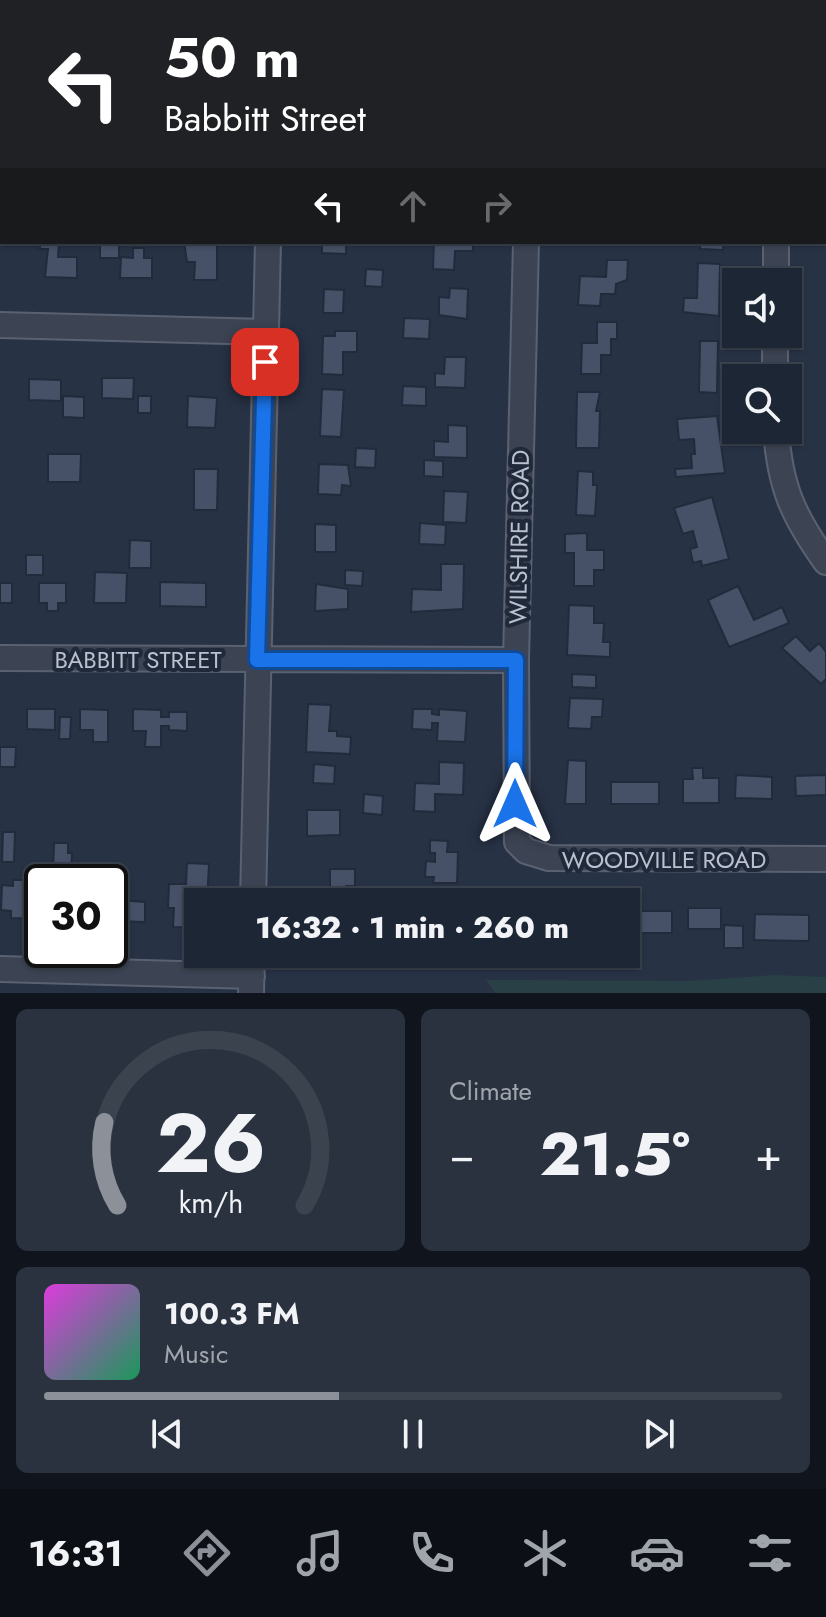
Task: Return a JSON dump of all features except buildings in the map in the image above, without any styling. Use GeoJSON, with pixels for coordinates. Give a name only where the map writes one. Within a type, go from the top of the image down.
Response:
{"type":"FeatureCollection","features":[{"type":"Feature","properties":{"kind":"street"},"geometry":{"type":"LineString","coordinates":[[253,888],[268,244]]}},
{"type":"Feature","properties":{"kind":"street","name":"WILSHIRE ROAD"},"geometry":{"type":"LineString","coordinates":[[515,833],[526,244]]}},
{"type":"Feature","properties":{"kind":"street"},"geometry":{"type":"LineString","coordinates":[[776,244],[776,268]]}},
{"type":"Feature","properties":{"kind":"street"},"geometry":{"type":"LineString","coordinates":[[2,326],[266,332]]}},
{"type":"Feature","properties":{"kind":"street"},"geometry":{"type":"LineString","coordinates":[[777,444],[781,479],[791,509],[826,562]]}},
{"type":"Feature","properties":{"kind":"street","name":"BABBITT STREET"},"geometry":{"type":"LineString","coordinates":[[0,658],[516,660]]}},
{"type":"Feature","properties":{"kind":"street","name":"WOODVILLE ROAD"},"geometry":{"type":"LineString","coordinates":[[515,833],[517,842],[526,851],[549,858],[826,859]]}},
{"type":"Feature","properties":{"kind":"street"},"geometry":{"type":"LineString","coordinates":[[0,969],[185,984],[252,974]]}},
{"type":"Feature","properties":{"kind":"green space"},"geometry":{"type":"Polygon","coordinates":[[[774,975],[826,977],[826,993],[495,993],[486,980],[689,981],[774,975]]]}},
{"type":"Feature","properties":{"kind":"route"},"geometry":{"type":"LineString","coordinates":[[265,362],[257,660],[516,660],[515,804]]}}]}
